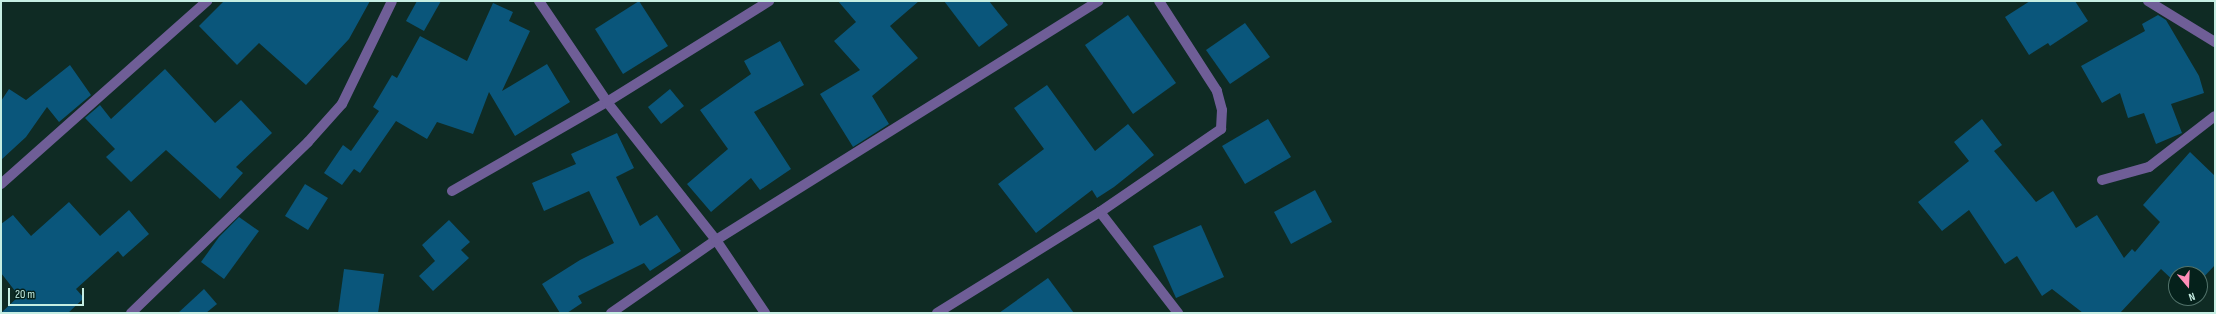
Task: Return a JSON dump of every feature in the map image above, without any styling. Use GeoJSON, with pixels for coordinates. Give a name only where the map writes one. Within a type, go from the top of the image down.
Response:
{"type":"FeatureCollection","features":[{"type":"Feature","properties":{"kind":"street"},"geometry":{"type":"LineString","coordinates":[[1,184],[207,1]]}},
{"type":"Feature","properties":{"kind":"street"},"geometry":{"type":"LineString","coordinates":[[131,313],[308,142],[342,104],[392,1]]}},
{"type":"Feature","properties":{"kind":"street"},"geometry":{"type":"LineString","coordinates":[[539,1],[607,102],[716,240],[765,313]]}},
{"type":"Feature","properties":{"kind":"street"},"geometry":{"type":"LineString","coordinates":[[452,191],[607,102],[769,1]]}},
{"type":"Feature","properties":{"kind":"street"},"geometry":{"type":"LineString","coordinates":[[612,313],[716,240],[1099,1]]}},
{"type":"Feature","properties":{"kind":"street"},"geometry":{"type":"LineString","coordinates":[[937,313],[1100,212],[1221,129],[1222,110],[1217,91],[1159,1]]}},
{"type":"Feature","properties":{"kind":"street"},"geometry":{"type":"LineString","coordinates":[[2148,1],[2215,42]]}},
{"type":"Feature","properties":{"kind":"street"},"geometry":{"type":"LineString","coordinates":[[2102,180],[2149,167],[2215,116]]}},
{"type":"Feature","properties":{"kind":"street"},"geometry":{"type":"LineString","coordinates":[[1100,212],[1178,313]]}},
{"type":"Feature","properties":{"kind":"building"},"geometry":{"type":"Polygon","coordinates":[[[224,1],[370,1],[349,39],[306,85],[259,43],[237,65],[199,26],[224,1]]]}},
{"type":"Feature","properties":{"kind":"building"},"geometry":{"type":"Polygon","coordinates":[[[417,1],[441,1],[424,31],[406,21],[417,1]]]}},
{"type":"Feature","properties":{"kind":"building"},"geometry":{"type":"Polygon","coordinates":[[[639,1],[668,46],[623,74],[595,29],[639,1]]]}},
{"type":"Feature","properties":{"kind":"building"},"geometry":{"type":"Polygon","coordinates":[[[838,1],[919,1],[890,26],[918,58],[872,96],[889,124],[853,147],[820,94],[860,70],[834,41],[856,22],[838,1]]]}},
{"type":"Feature","properties":{"kind":"building"},"geometry":{"type":"Polygon","coordinates":[[[944,1],[989,1],[1008,25],[979,47],[944,1]]]}},
{"type":"Feature","properties":{"kind":"building"},"geometry":{"type":"Polygon","coordinates":[[[2030,1],[2075,1],[2088,21],[2050,46],[2048,43],[2029,55],[2005,17],[2030,1]]]}},
{"type":"Feature","properties":{"kind":"building"},"geometry":{"type":"Polygon","coordinates":[[[493,3],[513,12],[509,21],[530,31],[502,91],[547,64],[570,102],[515,136],[489,92],[473,134],[437,122],[427,139],[396,121],[360,173],[354,169],[342,185],[324,173],[343,145],[351,151],[379,111],[373,107],[392,75],[397,78],[420,36],[467,61],[493,3]]]}},
{"type":"Feature","properties":{"kind":"building"},"geometry":{"type":"Polygon","coordinates":[[[1128,15],[1176,83],[1133,114],[1085,45],[1128,15]]]}},
{"type":"Feature","properties":{"kind":"building"},"geometry":{"type":"Polygon","coordinates":[[[2158,15],[2166,20],[2199,76],[2204,93],[2171,104],[2182,133],[2156,144],[2144,113],[2128,118],[2120,93],[2102,103],[2081,66],[2145,31],[2142,24],[2158,15]]]}},
{"type":"Feature","properties":{"kind":"building"},"geometry":{"type":"Polygon","coordinates":[[[1245,23],[1270,57],[1230,84],[1206,50],[1245,23]]]}},
{"type":"Feature","properties":{"kind":"building"},"geometry":{"type":"Polygon","coordinates":[[[780,41],[804,85],[754,112],[791,169],[760,190],[751,178],[711,212],[687,184],[728,149],[700,110],[751,74],[744,61],[780,41]]]}},
{"type":"Feature","properties":{"kind":"building"},"geometry":{"type":"Polygon","coordinates":[[[70,65],[91,95],[59,122],[47,107],[26,137],[1,160],[1,101],[9,89],[26,100],[70,65]]]}},
{"type":"Feature","properties":{"kind":"building"},"geometry":{"type":"Polygon","coordinates":[[[165,69],[215,123],[241,100],[272,133],[236,167],[243,173],[220,199],[166,150],[131,182],[106,157],[115,149],[85,118],[100,105],[111,119],[165,69]]]}},
{"type":"Feature","properties":{"kind":"building"},"geometry":{"type":"Polygon","coordinates":[[[1047,85],[1095,151],[1128,124],[1154,155],[1114,187],[1097,198],[1092,190],[1036,233],[998,184],[1044,149],[1014,108],[1047,85]]]}},
{"type":"Feature","properties":{"kind":"building"},"geometry":{"type":"Polygon","coordinates":[[[670,89],[684,106],[661,124],[648,107],[670,89]]]}},
{"type":"Feature","properties":{"kind":"building"},"geometry":{"type":"Polygon","coordinates":[[[1268,119],[1291,157],[1245,184],[1222,146],[1268,119]]]}},
{"type":"Feature","properties":{"kind":"building"},"geometry":{"type":"Polygon","coordinates":[[[1982,119],[2002,145],[1994,151],[2036,202],[2053,191],[2076,228],[2097,215],[2124,258],[2132,249],[2135,252],[2160,222],[2143,205],[2190,152],[2215,176],[2215,265],[2208,272],[2208,266],[2168,266],[2168,276],[2161,269],[2120,313],[2083,313],[2052,289],[2042,296],[2017,256],[2005,264],[1969,210],[1942,231],[1918,202],[1969,161],[1954,142],[1982,119]]]}},
{"type":"Feature","properties":{"kind":"building"},"geometry":{"type":"Polygon","coordinates":[[[617,133],[634,168],[616,177],[640,226],[657,215],[681,251],[650,271],[644,263],[578,296],[582,303],[567,313],[560,313],[542,284],[580,260],[614,243],[589,191],[544,211],[532,183],[576,164],[571,154],[617,133]]]}},
{"type":"Feature","properties":{"kind":"building"},"geometry":{"type":"Polygon","coordinates":[[[305,184],[328,198],[308,230],[285,216],[305,184]]]}},
{"type":"Feature","properties":{"kind":"building"},"geometry":{"type":"Polygon","coordinates":[[[1315,190],[1332,222],[1291,244],[1274,212],[1315,190]]]}},
{"type":"Feature","properties":{"kind":"building"},"geometry":{"type":"Polygon","coordinates":[[[69,202],[100,236],[129,210],[149,234],[123,257],[118,251],[76,289],[84,298],[68,313],[1,313],[19,296],[1,273],[1,224],[13,215],[31,236],[69,202]]]}},
{"type":"Feature","properties":{"kind":"building"},"geometry":{"type":"Polygon","coordinates":[[[239,217],[259,231],[224,279],[201,262],[219,237],[239,217]]]}},
{"type":"Feature","properties":{"kind":"building"},"geometry":{"type":"Polygon","coordinates":[[[449,220],[470,242],[461,250],[469,258],[433,291],[419,276],[435,261],[422,245],[449,220]]]}},
{"type":"Feature","properties":{"kind":"building"},"geometry":{"type":"Polygon","coordinates":[[[1201,225],[1224,277],[1176,298],[1153,246],[1201,225]]]}},
{"type":"Feature","properties":{"kind":"building"},"geometry":{"type":"Polygon","coordinates":[[[344,269],[384,274],[378,313],[338,313],[344,269]]]}},
{"type":"Feature","properties":{"kind":"building"},"geometry":{"type":"Polygon","coordinates":[[[1048,278],[1074,313],[999,313],[1048,278]]]}},
{"type":"Feature","properties":{"kind":"building"},"geometry":{"type":"Polygon","coordinates":[[[204,289],[217,304],[206,313],[178,313],[204,289]]]}}]}
